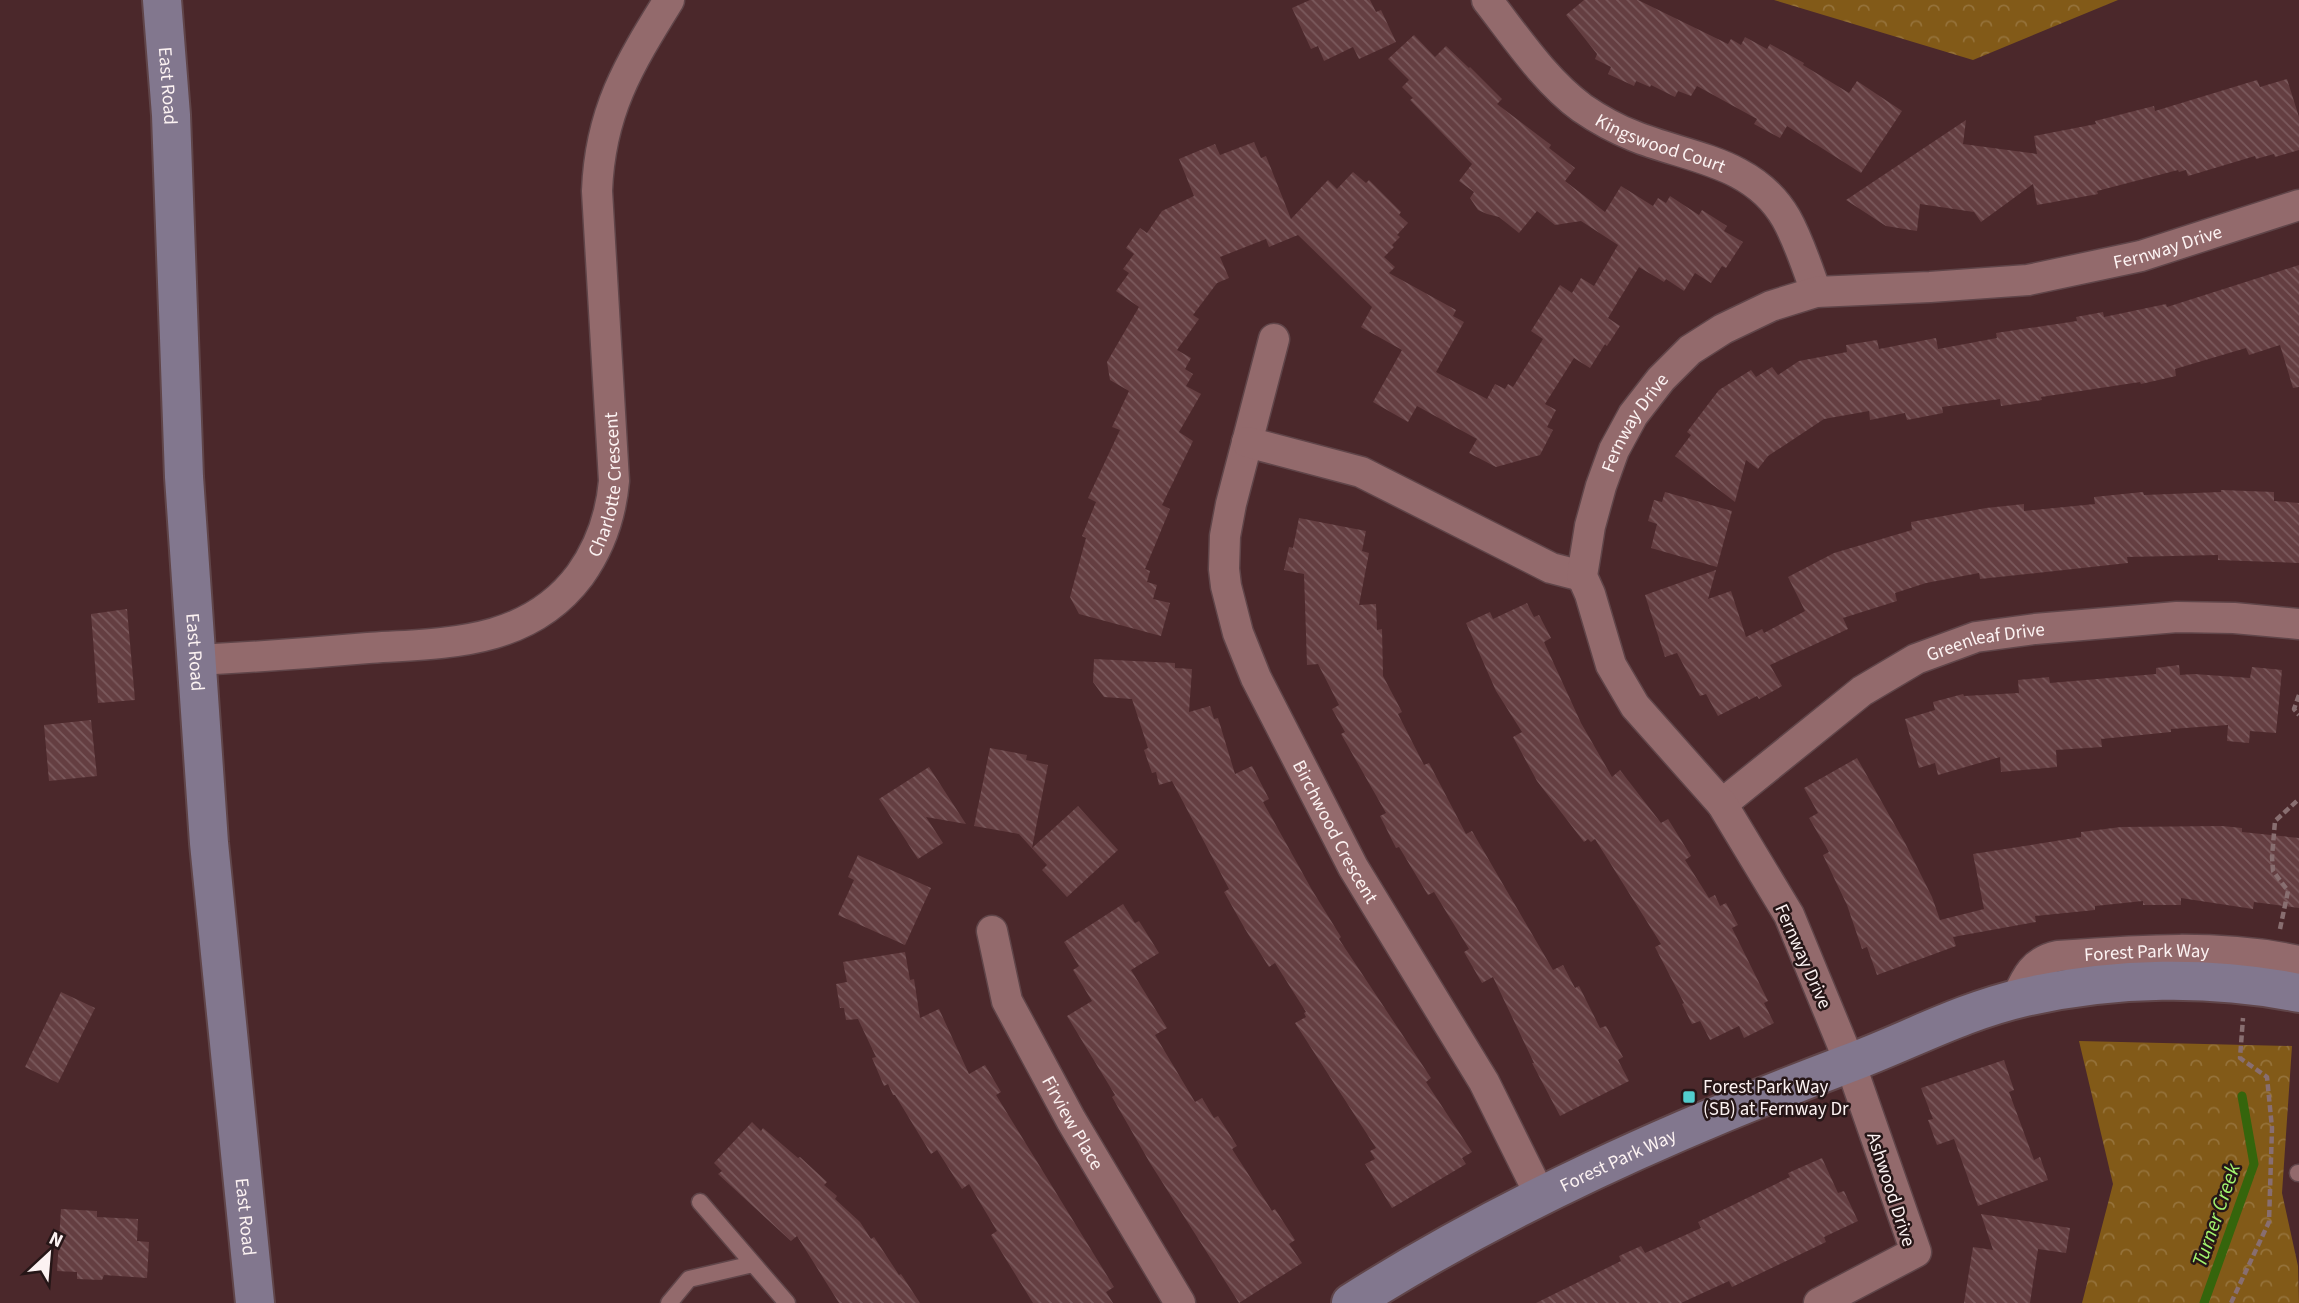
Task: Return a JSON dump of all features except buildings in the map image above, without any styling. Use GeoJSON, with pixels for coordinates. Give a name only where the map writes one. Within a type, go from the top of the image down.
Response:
{"type":"FeatureCollection","features":[{"type":"Feature","properties":{"kind":"main road","name":"East Road"},"geometry":{"type":"LineString","coordinates":[[163,0],[171,115],[184,477],[209,843],[255,1303]]}},
{"type":"Feature","properties":{"kind":"main road","name":"Forest Park Way"},"geometry":{"type":"LineString","coordinates":[[1351,1303],[1425,1258],[1540,1195],[1665,1138],[1956,1017],[2016,999],[2084,987],[2149,981],[2209,982],[2299,993]]}},
{"type":"Feature","properties":{"kind":"street","name":"Charlotte Crescent"},"geometry":{"type":"LineString","coordinates":[[198,660],[404,646],[482,637],[512,628],[545,611],[566,592],[583,571],[601,539],[610,510],[614,481],[597,191],[601,145],[620,85],[669,0]]}},
{"type":"Feature","properties":{"kind":"street","name":"Kingswood Court"},"geometry":{"type":"LineString","coordinates":[[1487,0],[1552,82],[1582,108],[1635,137],[1704,157],[1753,183],[1770,197],[1785,217],[1816,292]]}},
{"type":"Feature","properties":{"kind":"street","name":"Fernway Drive"},"geometry":{"type":"LineString","coordinates":[[1850,1063],[1789,915],[1722,804],[1635,706],[1611,665],[1582,576],[1590,526],[1614,450],[1633,415],[1661,379],[1690,350],[1723,329],[1771,306],[1816,292],[1930,288],[2028,280],[2141,256],[2299,205]]}},
{"type":"Feature","properties":{"kind":"street","name":"Birchwood Crescent"},"geometry":{"type":"LineString","coordinates":[[1274,339],[1231,504],[1224,552],[1229,604],[1243,648],[1353,867],[1484,1082],[1540,1195]]}},
{"type":"Feature","properties":{"kind":"street"},"geometry":{"type":"LineString","coordinates":[[1247,442],[1361,472],[1551,568],[1582,576]]}},
{"type":"Feature","properties":{"kind":"street","name":"Greenleaf Drive"},"geometry":{"type":"LineString","coordinates":[[1722,804],[1862,691],[1916,659],[1976,638],[2035,629],[2177,617],[2234,618],[2299,624]]}},
{"type":"Feature","properties":{"kind":"street","name":"Firview Place"},"geometry":{"type":"LineString","coordinates":[[992,932],[1007,1001],[1071,1120],[1180,1303]]}},
{"type":"Feature","properties":{"kind":"street","name":"Forest Park Way"},"geometry":{"type":"LineString","coordinates":[[2016,999],[2034,967],[2045,959],[2058,956],[2161,950],[2254,953],[2289,951]]}},
{"type":"Feature","properties":{"kind":"street","name":"Ashwood Drive"},"geometry":{"type":"LineString","coordinates":[[1819,1303],[1916,1252],[1850,1063]]}},
{"type":"Feature","properties":{"kind":"lane"},"geometry":{"type":"LineString","coordinates":[[700,1202],[787,1303]]}},
{"type":"Feature","properties":{"kind":"lane"},"geometry":{"type":"LineString","coordinates":[[669,1303],[689,1279],[753,1264]]}},
{"type":"Feature","properties":{"kind":"path"},"geometry":{"type":"LineString","coordinates":[[2299,695],[2294,709],[2299,715]]}},
{"type":"Feature","properties":{"kind":"path"},"geometry":{"type":"LineString","coordinates":[[2289,951],[2288,891],[2273,871],[2272,857],[2275,821],[2299,799]]}},
{"type":"Feature","properties":{"kind":"path"},"geometry":{"type":"LineString","coordinates":[[2231,1303],[2269,1222],[2272,1128],[2267,1077],[2240,1058],[2243,1018]]}},
{"type":"Feature","properties":{"kind":"green space"},"geometry":{"type":"Polygon","coordinates":[[[1774,0],[2118,0],[1973,60],[1774,0]]]}},
{"type":"Feature","properties":{"kind":"green space"},"geometry":{"type":"Polygon","coordinates":[[[2079,1041],[2292,1046],[2282,1193],[2298,1266],[2299,1303],[2082,1303],[2113,1184],[2079,1041]]]}},
{"type":"Feature","properties":{"kind":"waterway","name":"Turner Creek"},"geometry":{"type":"LineString","coordinates":[[2204,1303],[2254,1164],[2242,1096]]}},
{"type":"Feature","properties":{"kind":"place","name":"Forest Park Way (SB) at Fernway Dr"},"geometry":{"type":"Point","coordinates":[1689,1097]}}]}
